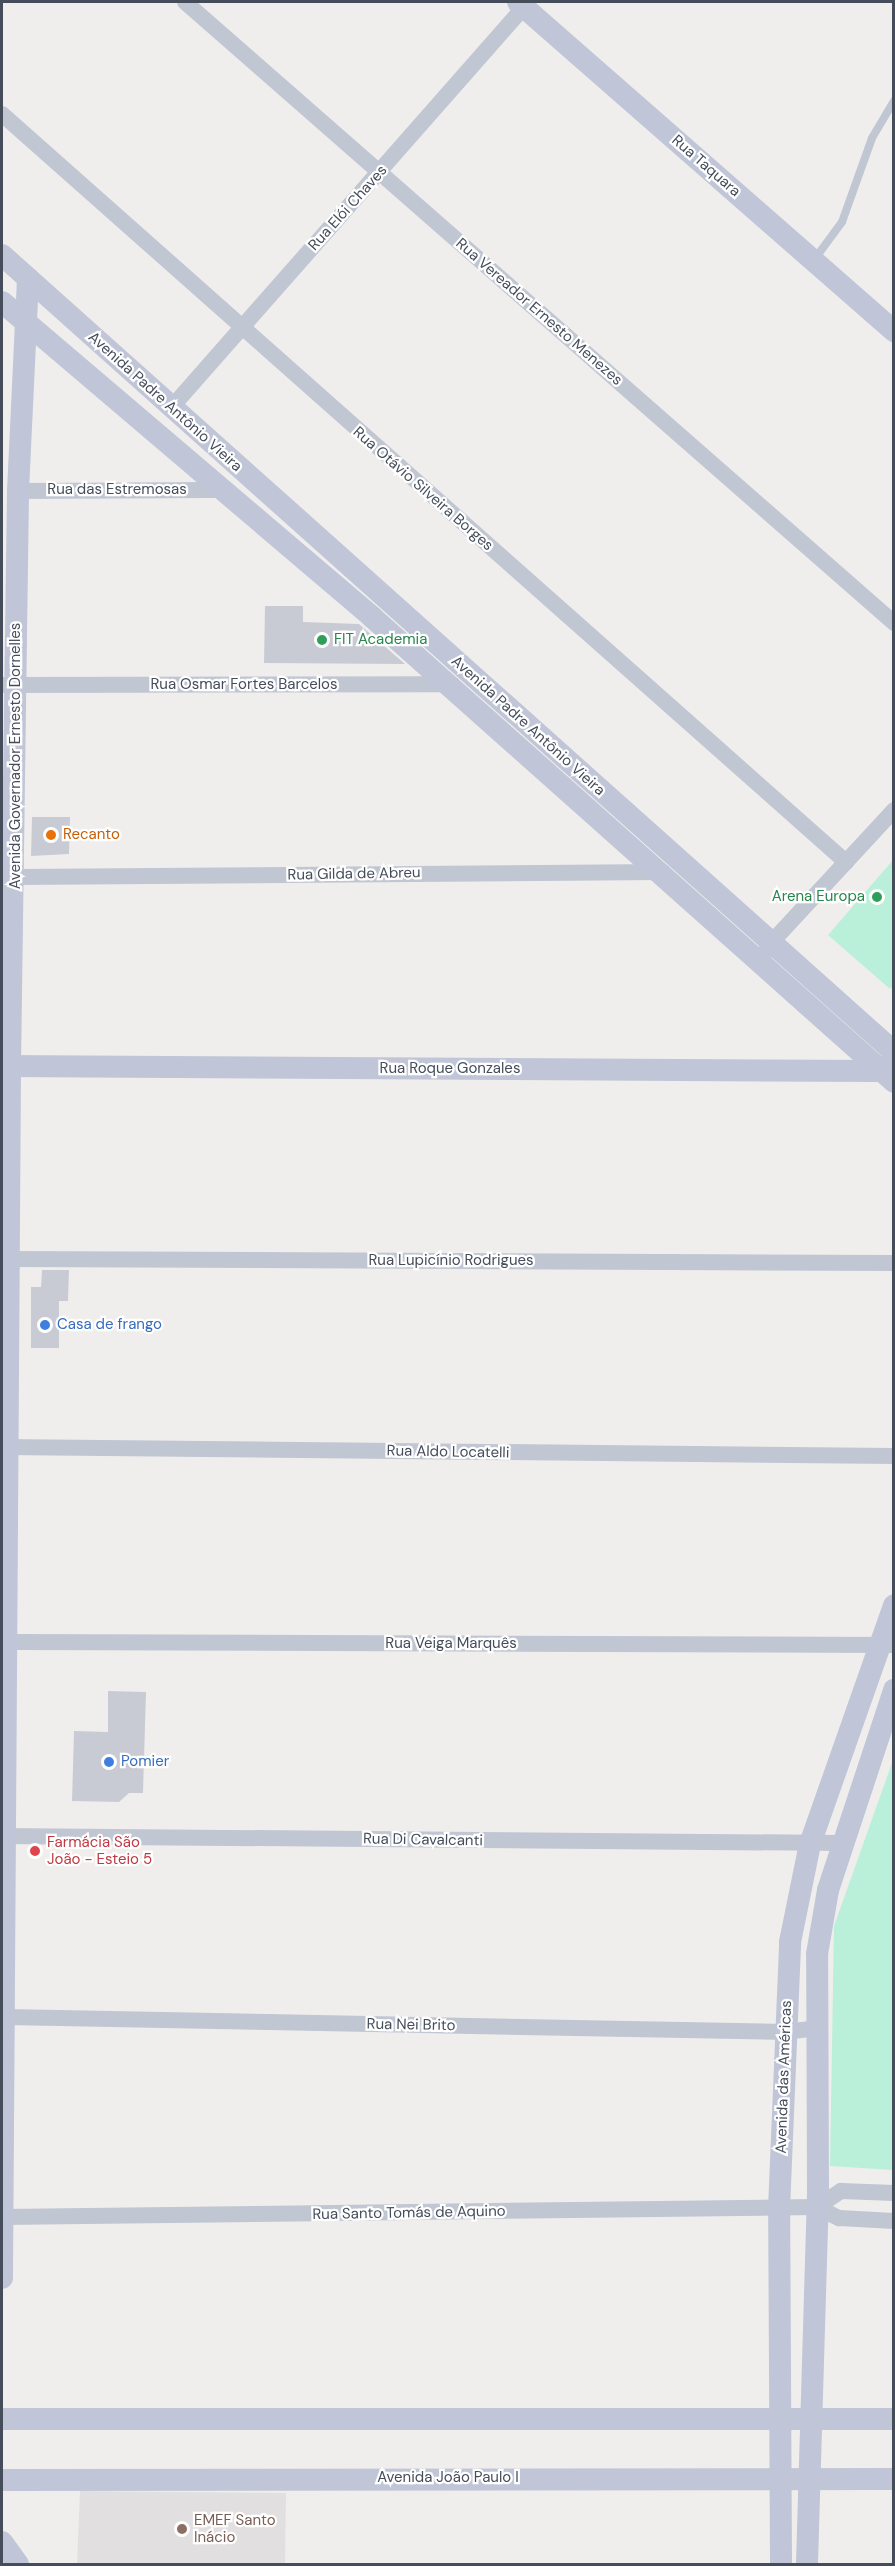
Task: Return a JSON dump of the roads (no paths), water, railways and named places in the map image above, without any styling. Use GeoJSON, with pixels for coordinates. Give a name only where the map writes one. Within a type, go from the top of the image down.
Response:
{"type":"FeatureCollection","features":[{"type":"Feature","properties":{"kind":"main road","name":"Rua Taquara"},"geometry":{"type":"LineString","coordinates":[[521,4],[894,331]]}},
{"type":"Feature","properties":{"kind":"main road","name":"Avenida Padre Antônio Vieira"},"geometry":{"type":"LineString","coordinates":[[2,255],[692,873],[765,954],[889,1070]]}},
{"type":"Feature","properties":{"kind":"main road","name":"Avenida Governador Ernesto Dornelles"},"geometry":{"type":"LineString","coordinates":[[2,2278],[5,1836],[9,1642],[5,1447],[9,1258],[6,1066],[16,877],[9,686],[24,322],[28,278]]}},
{"type":"Feature","properties":{"kind":"main road","name":"Avenida Padre Antônio Vieira"},"geometry":{"type":"LineString","coordinates":[[2,302],[216,490],[446,683],[657,871],[894,1052]]}},
{"type":"Feature","properties":{"kind":"main road","name":"Rua Roque Gonzales"},"geometry":{"type":"LineString","coordinates":[[6,1066],[889,1070]]}},
{"type":"Feature","properties":{"kind":"main road","name":"Avenida das Américas"},"geometry":{"type":"LineString","coordinates":[[780,2565],[783,2418],[779,2209],[790,1942],[810,1844],[886,1645],[894,1605]]}},
{"type":"Feature","properties":{"kind":"main road","name":"Avenida das Américas"},"geometry":{"type":"LineString","coordinates":[[807,2565],[807,2478],[814,2418],[818,2207],[817,1954],[844,1843],[894,1690]]}},
{"type":"Feature","properties":{"kind":"main road"},"geometry":{"type":"LineString","coordinates":[[2,2419],[894,2419]]}},
{"type":"Feature","properties":{"kind":"main road","name":"Avenida João Paulo I"},"geometry":{"type":"LineString","coordinates":[[2,2480],[783,2476],[894,2479]]}},
{"type":"Feature","properties":{"kind":"main road"},"geometry":{"type":"LineString","coordinates":[[2,2542],[18,2565]]}},
{"type":"Feature","properties":{"kind":"street","name":"Rua Vereador Ernesto Menezes"},"geometry":{"type":"LineString","coordinates":[[185,2],[894,623]]}},
{"type":"Feature","properties":{"kind":"street","name":"Rua Elói Chaves"},"geometry":{"type":"LineString","coordinates":[[171,408],[380,172],[521,4]]}},
{"type":"Feature","properties":{"kind":"street","name":"Rua Otávio Silveira Borges"},"geometry":{"type":"LineString","coordinates":[[2,114],[846,862]]}},
{"type":"Feature","properties":{"kind":"street","name":"Rua das Estremosas"},"geometry":{"type":"LineString","coordinates":[[18,491],[216,490]]}},
{"type":"Feature","properties":{"kind":"street","name":"Rua Osmar Fortes Barcelos"},"geometry":{"type":"LineString","coordinates":[[9,686],[446,683],[486,688]]}},
{"type":"Feature","properties":{"kind":"street"},"geometry":{"type":"LineString","coordinates":[[765,954],[894,810]]}},
{"type":"Feature","properties":{"kind":"street","name":"Rua Gilda de Abreu"},"geometry":{"type":"LineString","coordinates":[[16,877],[657,871],[692,873]]}},
{"type":"Feature","properties":{"kind":"street","name":"Rua Lupicínio Rodrigues"},"geometry":{"type":"LineString","coordinates":[[9,1258],[894,1263]]}},
{"type":"Feature","properties":{"kind":"street","name":"Rua Aldo Locatelli"},"geometry":{"type":"LineString","coordinates":[[5,1447],[894,1456]]}},
{"type":"Feature","properties":{"kind":"street","name":"Rua Veiga Marquês"},"geometry":{"type":"LineString","coordinates":[[9,1642],[886,1645]]}},
{"type":"Feature","properties":{"kind":"street","name":"Rua Di Cavalcanti"},"geometry":{"type":"LineString","coordinates":[[5,1836],[844,1843]]}},
{"type":"Feature","properties":{"kind":"street","name":"Rua Nei Brito"},"geometry":{"type":"LineString","coordinates":[[5,2017],[785,2032],[817,2028]]}},
{"type":"Feature","properties":{"kind":"street"},"geometry":{"type":"LineString","coordinates":[[894,2193],[841,2191],[818,2207],[839,2218],[894,2221]]}},
{"type":"Feature","properties":{"kind":"street","name":"Rua Santo Tomás de Aquino"},"geometry":{"type":"LineString","coordinates":[[2,2217],[818,2207]]}},
{"type":"Feature","properties":{"kind":"lane"},"geometry":{"type":"LineString","coordinates":[[814,261],[842,222],[872,138],[894,101]]}},
{"type":"Feature","properties":{"kind":"place","name":"FIT Academia"},"geometry":{"type":"Point","coordinates":[322,640]}},
{"type":"Feature","properties":{"kind":"place","name":"Recanto"},"geometry":{"type":"Point","coordinates":[51,835]}},
{"type":"Feature","properties":{"kind":"place","name":"Arena Europa"},"geometry":{"type":"Point","coordinates":[877,897]}},
{"type":"Feature","properties":{"kind":"place","name":"Casa de frango"},"geometry":{"type":"Point","coordinates":[45,1325]}},
{"type":"Feature","properties":{"kind":"place","name":"Pomier"},"geometry":{"type":"Point","coordinates":[109,1762]}},
{"type":"Feature","properties":{"kind":"place","name":"Farmácia São João - Esteio 5"},"geometry":{"type":"Point","coordinates":[35,1851]}},
{"type":"Feature","properties":{"kind":"place","name":"EMEF Santo Inácio"},"geometry":{"type":"Point","coordinates":[182,2529]}}]}
